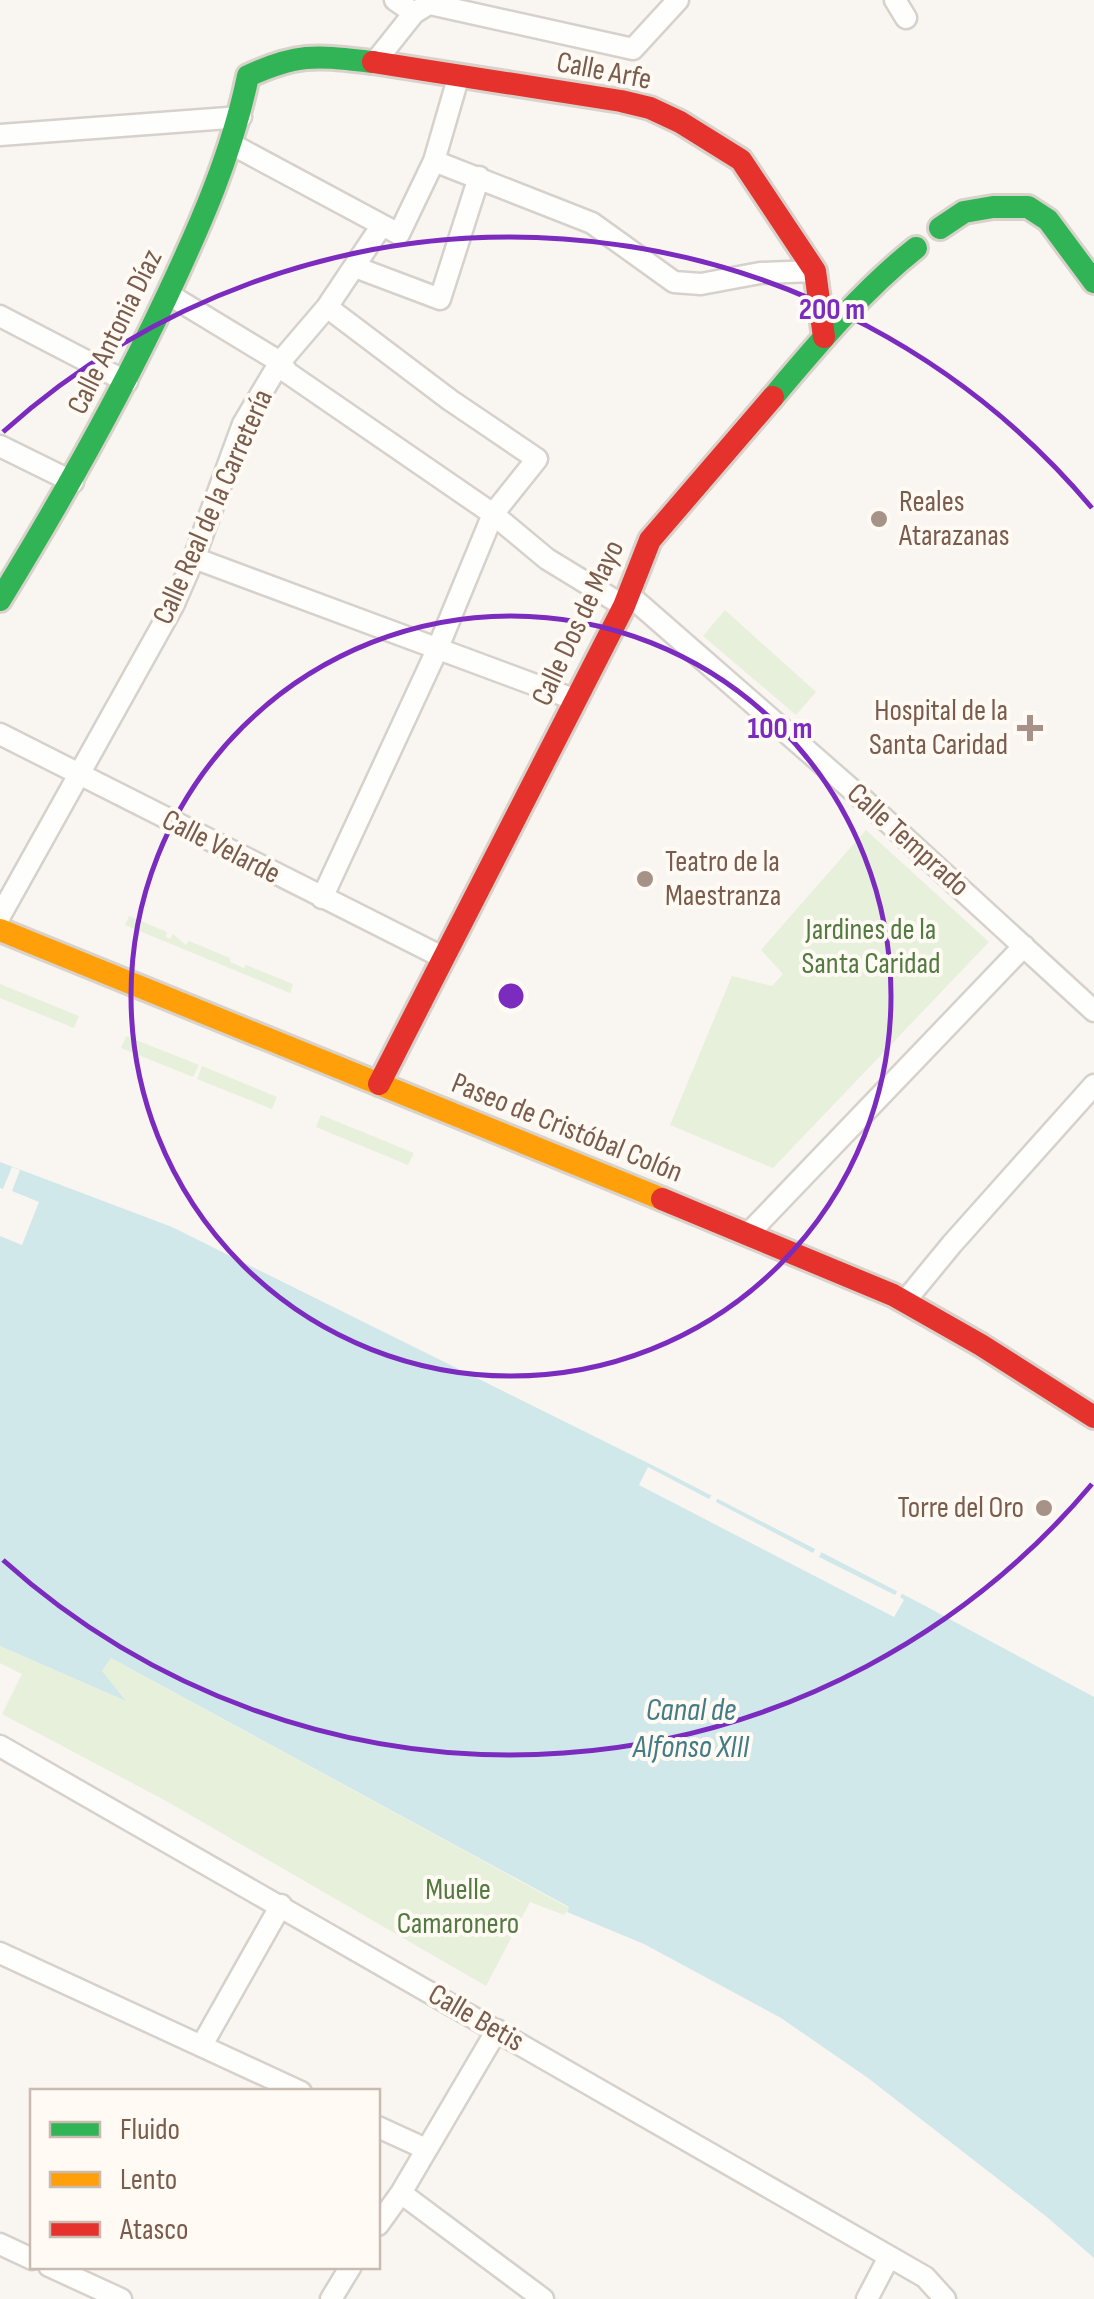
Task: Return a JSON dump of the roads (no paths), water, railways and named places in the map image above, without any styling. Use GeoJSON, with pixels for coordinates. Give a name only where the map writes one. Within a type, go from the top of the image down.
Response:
{"type":"FeatureCollection","features":[{"type":"Feature","properties":{"kind":"street"},"geometry":{"type":"LineString","coordinates":[[394,0],[633,49],[678,0]]}},
{"type":"Feature","properties":{"kind":"street"},"geometry":{"type":"LineString","coordinates":[[375,62],[422,4]]}},
{"type":"Feature","properties":{"kind":"street","name":"Calle Arfe"},"geometry":{"type":"LineString","coordinates":[[248,76],[283,60],[319,56],[650,108],[742,160],[815,270],[824,337]]}},
{"type":"Feature","properties":{"kind":"street","name":"Calle Real de la Carretería"},"geometry":{"type":"LineString","coordinates":[[0,916],[172,606],[194,558],[243,424],[280,362],[327,307],[382,225],[399,234],[434,160],[459,75]]}},
{"type":"Feature","properties":{"kind":"street","name":"Calle Antonia Díaz"},"geometry":{"type":"LineString","coordinates":[[0,600],[127,382],[223,176],[241,117],[248,76]]}},
{"type":"Feature","properties":{"kind":"street"},"geometry":{"type":"LineString","coordinates":[[0,136],[241,117]]}},
{"type":"Feature","properties":{"kind":"street"},"geometry":{"type":"LineString","coordinates":[[233,144],[382,225]]}},
{"type":"Feature","properties":{"kind":"street"},"geometry":{"type":"LineString","coordinates":[[434,160],[592,223],[674,282],[701,284],[760,273],[815,270]]}},
{"type":"Feature","properties":{"kind":"street"},"geometry":{"type":"LineString","coordinates":[[355,267],[440,298],[479,177]]}},
{"type":"Feature","properties":{"kind":"street"},"geometry":{"type":"LineString","coordinates":[[940,228],[964,212],[1028,207],[1048,220],[1094,282]]}},
{"type":"Feature","properties":{"kind":"street","name":"Calle Dos de Mayo"},"geometry":{"type":"LineString","coordinates":[[379,1084],[626,600],[650,540],[824,337],[892,267],[916,248]]}},
{"type":"Feature","properties":{"kind":"street","name":"Calle Temprado"},"geometry":{"type":"LineString","coordinates":[[168,294],[280,362],[288,373],[493,514],[547,559],[626,600],[866,802],[1094,1010]]}},
{"type":"Feature","properties":{"kind":"street"},"geometry":{"type":"LineString","coordinates":[[322,898],[437,650],[493,514],[537,459],[450,400],[327,307]]}},
{"type":"Feature","properties":{"kind":"street"},"geometry":{"type":"LineString","coordinates":[[0,316],[127,382]]}},
{"type":"Feature","properties":{"kind":"street"},"geometry":{"type":"LineString","coordinates":[[0,446],[72,482]]}},
{"type":"Feature","properties":{"kind":"street"},"geometry":{"type":"LineString","coordinates":[[194,558],[576,700]]}},
{"type":"Feature","properties":{"kind":"street","name":"Calle Velarde"},"geometry":{"type":"LineString","coordinates":[[0,734],[444,958]]}},
{"type":"Feature","properties":{"kind":"street","name":"Paseo de Cristóbal Colón"},"geometry":{"type":"LineString","coordinates":[[0,930],[906,1300],[1094,1417]]}},
{"type":"Feature","properties":{"kind":"street"},"geometry":{"type":"LineString","coordinates":[[749,1234],[1024,946]]}},
{"type":"Feature","properties":{"kind":"street"},"geometry":{"type":"LineString","coordinates":[[906,1300],[1094,1086]]}},
{"type":"Feature","properties":{"kind":"street","name":"Calle Betis"},"geometry":{"type":"LineString","coordinates":[[0,1746],[924,2277],[944,2299]]}},
{"type":"Feature","properties":{"kind":"street"},"geometry":{"type":"LineString","coordinates":[[202,2045],[280,1906]]}},
{"type":"Feature","properties":{"kind":"street"},"geometry":{"type":"LineString","coordinates":[[0,1954],[295,2089]]}},
{"type":"Feature","properties":{"kind":"street"},"geometry":{"type":"LineString","coordinates":[[380,2222],[497,2030]]}},
{"type":"Feature","properties":{"kind":"street"},"geometry":{"type":"LineString","coordinates":[[380,2128],[426,2149]]}},
{"type":"Feature","properties":{"kind":"street"},"geometry":{"type":"LineString","coordinates":[[400,2193],[543,2299]]}},
{"type":"Feature","properties":{"kind":"street"},"geometry":{"type":"LineString","coordinates":[[0,2244],[30,2258]]}},
{"type":"Feature","properties":{"kind":"street"},"geometry":{"type":"LineString","coordinates":[[867,2299],[889,2257]]}},
{"type":"Feature","properties":{"kind":"street"},"geometry":{"type":"LineString","coordinates":[[56,2269],[121,2299]]}},
{"type":"Feature","properties":{"kind":"street"},"geometry":{"type":"LineString","coordinates":[[330,2299],[350,2269]]}},
{"type":"Feature","properties":{"kind":"water","name":"Canal de Alfonso XIII"},"geometry":{"type":"Polygon","coordinates":[[[0,1162],[172,1227],[660,1469],[1094,1697],[1094,2258],[868,2078],[781,2018],[644,1944],[567,1912],[569,1907],[111,1658],[102,1671],[126,1701],[0,1646],[0,1162]]]}},
{"type":"Feature","properties":{"kind":"place","name":"Reales Atarazanas"},"geometry":{"type":"Point","coordinates":[879,519]}},
{"type":"Feature","properties":{"kind":"place","name":"Hospital de la Santa Caridad"},"geometry":{"type":"Point","coordinates":[1030,728]}},
{"type":"Feature","properties":{"kind":"place","name":"Teatro de la Maestranza"},"geometry":{"type":"Point","coordinates":[645,879]}},
{"type":"Feature","properties":{"kind":"place","name":"Torre del Oro"},"geometry":{"type":"Point","coordinates":[1044,1508]}},
{"type":"Feature","properties":{"kind":"park label","name":"Jardines de la Santa Caridad"},"geometry":{"type":"Point","coordinates":[871,947]}},
{"type":"Feature","properties":{"kind":"park label","name":"Muelle Camaronero"},"geometry":{"type":"Point","coordinates":[458,1907]}}]}
